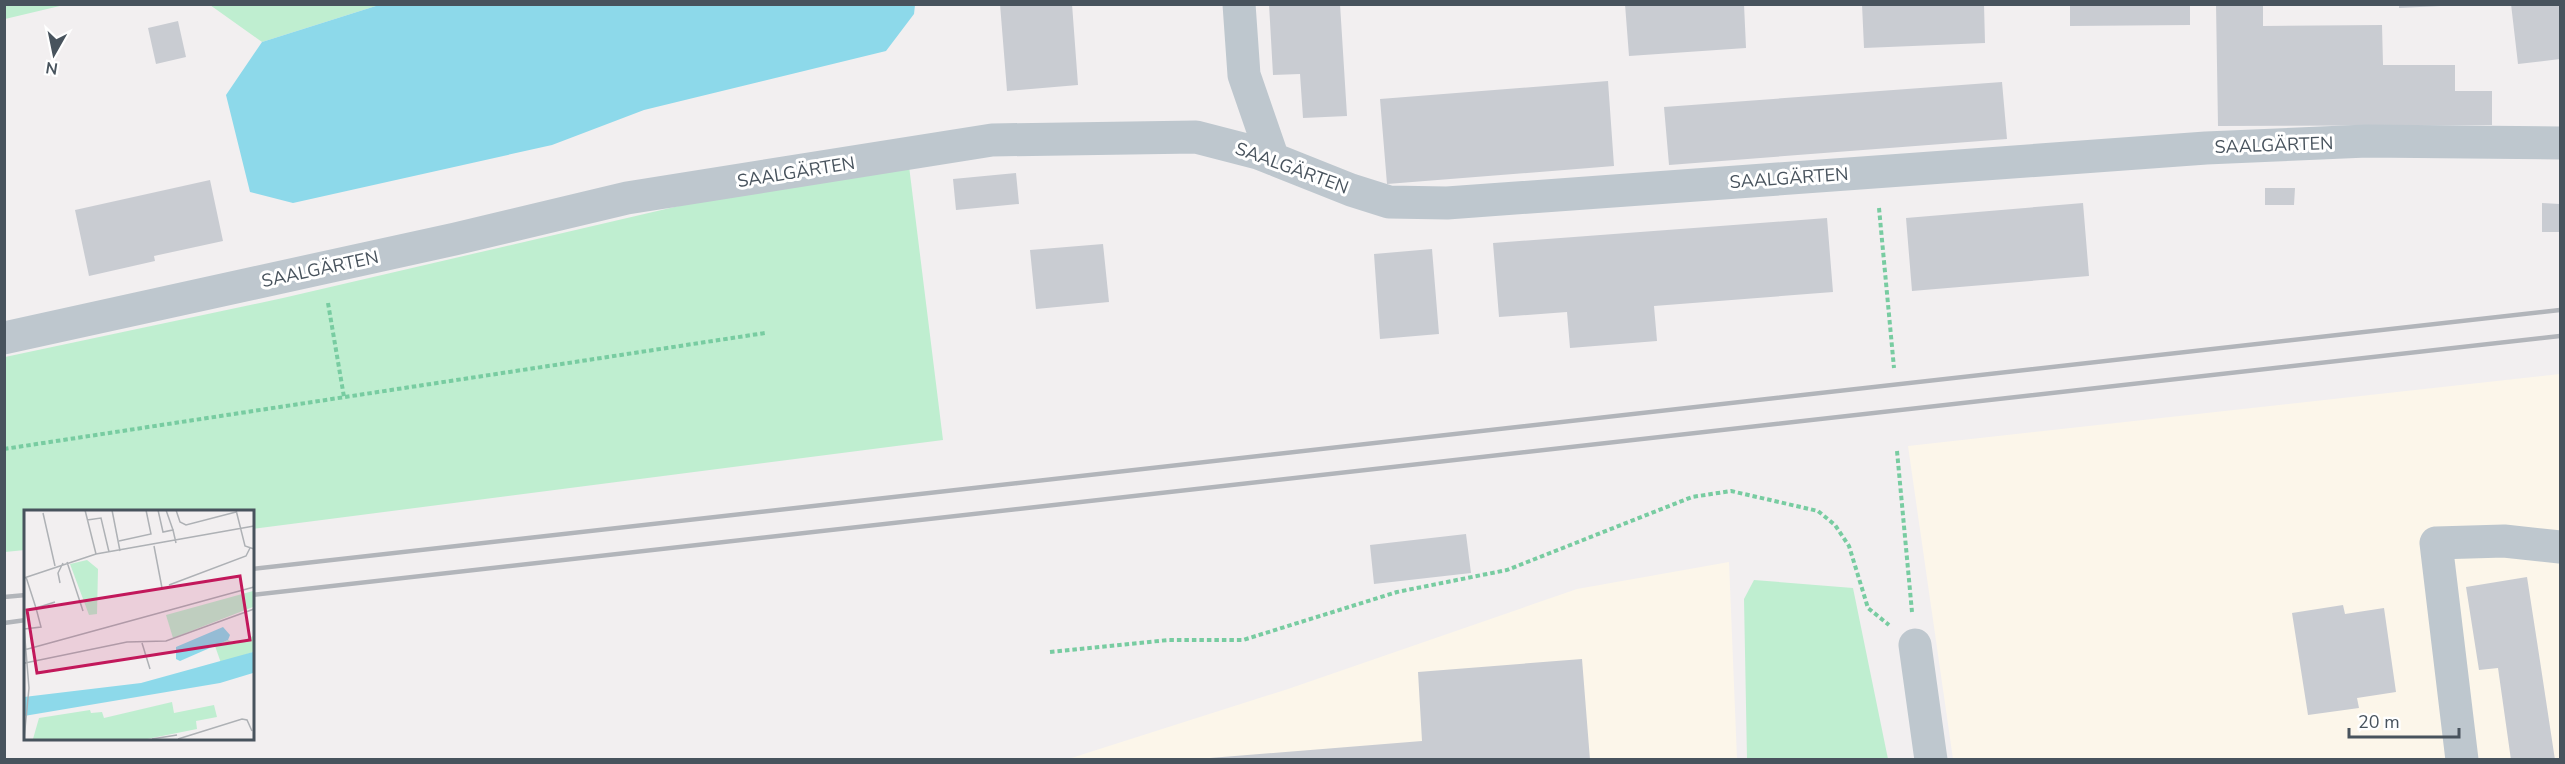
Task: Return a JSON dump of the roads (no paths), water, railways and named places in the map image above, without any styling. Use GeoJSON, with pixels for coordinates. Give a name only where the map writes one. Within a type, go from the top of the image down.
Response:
{"type":"FeatureCollection","features":[{"type":"Feature","properties":{"kind":"street"},"geometry":{"type":"LineString","coordinates":[[1239,4],[1244,75],[1273,159]]}},
{"type":"Feature","properties":{"kind":"street","name":"SAALGÄRTEN"},"geometry":{"type":"LineString","coordinates":[[4,338],[321,269],[627,198],[992,141],[1196,137],[1273,159],[1351,190],[1389,202],[1447,203],[2206,148],[2367,141],[2560,143]]}},
{"type":"Feature","properties":{"kind":"street"},"geometry":{"type":"LineString","coordinates":[[2462,759],[2436,543],[2504,541],[2560,548]]}},
{"type":"Feature","properties":{"kind":"street"},"geometry":{"type":"LineString","coordinates":[[1915,645],[1931,759]]}},
{"type":"Feature","properties":{"kind":"water"},"geometry":{"type":"Polygon","coordinates":[[[379,5],[915,5],[914,14],[886,51],[644,110],[552,145],[293,203],[250,192],[226,95],[262,42],[379,5]]]}},
{"type":"Feature","properties":{"kind":"railway"},"geometry":{"type":"LineString","coordinates":[[254,569],[2560,310]]}},
{"type":"Feature","properties":{"kind":"railway"},"geometry":{"type":"LineString","coordinates":[[254,595],[2560,336]]}},
{"type":"Feature","properties":{"kind":"railway"},"geometry":{"type":"LineString","coordinates":[[4,597],[24,595]]}},
{"type":"Feature","properties":{"kind":"railway"},"geometry":{"type":"LineString","coordinates":[[4,623],[24,620]]}}]}
